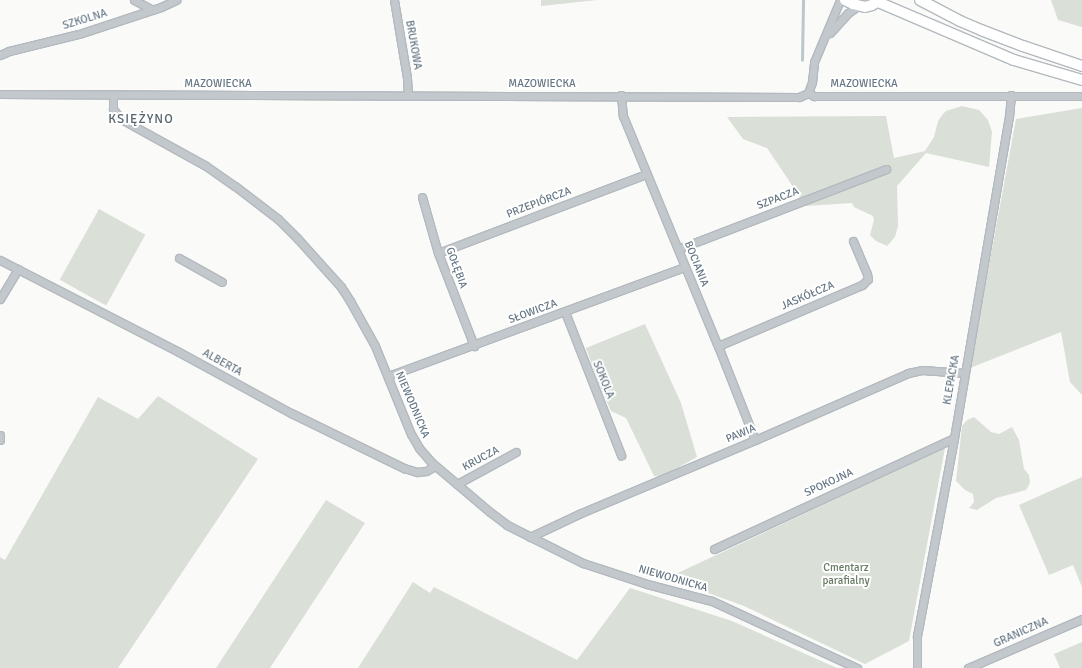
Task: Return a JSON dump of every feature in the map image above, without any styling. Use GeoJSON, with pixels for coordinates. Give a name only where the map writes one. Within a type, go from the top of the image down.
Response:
{"type":"FeatureCollection","features":[{"type":"Feature","properties":{"kind":"main road"},"geometry":{"type":"LineString","coordinates":[[845,0],[858,6],[872,5],[880,1],[1014,60],[1082,80]]}},
{"type":"Feature","properties":{"kind":"main road"},"geometry":{"type":"LineString","coordinates":[[920,0],[981,30],[1082,66]]}},
{"type":"Feature","properties":{"kind":"street"},"geometry":{"type":"LineString","coordinates":[[134,0],[153,10]]}},
{"type":"Feature","properties":{"kind":"street","name":"SZKOLNA"},"geometry":{"type":"LineString","coordinates":[[0,56],[9,51],[79,34],[153,10],[176,0]]}},
{"type":"Feature","properties":{"kind":"street","name":"BRUKOWA"},"geometry":{"type":"LineString","coordinates":[[394,0],[407,78],[408,95]]}},
{"type":"Feature","properties":{"kind":"street"},"geometry":{"type":"LineString","coordinates":[[808,94],[812,82],[814,62],[840,0]]}},
{"type":"Feature","properties":{"kind":"street"},"geometry":{"type":"LineString","coordinates":[[825,37],[848,13],[858,6]]}},
{"type":"Feature","properties":{"kind":"street","name":"MAZOWIECKA"},"geometry":{"type":"LineString","coordinates":[[0,94],[621,95],[799,97],[808,94],[814,96],[1082,96]]}},
{"type":"Feature","properties":{"kind":"street","name":"NIEWODNICKA"},"geometry":{"type":"LineString","coordinates":[[113,95],[114,109],[121,119],[206,166],[278,219],[298,239],[341,287],[375,346],[411,434],[419,448],[435,466],[507,525],[583,563],[723,606],[857,668]]}},
{"type":"Feature","properties":{"kind":"street","name":"BOCIANIA"},"geometry":{"type":"LineString","coordinates":[[621,95],[623,116],[718,346],[755,440]]}},
{"type":"Feature","properties":{"kind":"street","name":"KLEPACKA"},"geometry":{"type":"LineString","coordinates":[[917,668],[917,636],[954,438],[1009,117],[1011,95]]}},
{"type":"Feature","properties":{"kind":"street","name":"SZPACZA"},"geometry":{"type":"LineString","coordinates":[[678,249],[886,169]]}},
{"type":"Feature","properties":{"kind":"street","name":"PRZEPIÓRCZA"},"geometry":{"type":"LineString","coordinates":[[438,253],[646,174]]}},
{"type":"Feature","properties":{"kind":"street","name":"GOŁĘBIA"},"geometry":{"type":"LineString","coordinates":[[422,197],[438,253],[474,346]]}},
{"type":"Feature","properties":{"kind":"street","name":"JASKÓŁCZA"},"geometry":{"type":"LineString","coordinates":[[718,346],[862,285],[868,279],[867,274],[853,241]]}},
{"type":"Feature","properties":{"kind":"street"},"geometry":{"type":"LineString","coordinates":[[179,258],[222,282]]}},
{"type":"Feature","properties":{"kind":"street","name":"ALBERTA"},"geometry":{"type":"LineString","coordinates":[[0,260],[179,352],[291,413],[404,468],[417,472],[426,471],[435,466]]}},
{"type":"Feature","properties":{"kind":"street","name":"SŁOWICZA"},"geometry":{"type":"LineString","coordinates":[[388,376],[474,346],[685,267]]}},
{"type":"Feature","properties":{"kind":"street"},"geometry":{"type":"LineString","coordinates":[[0,299],[18,269]]}},
{"type":"Feature","properties":{"kind":"street","name":"SOKOLA"},"geometry":{"type":"LineString","coordinates":[[565,312],[621,455]]}},
{"type":"Feature","properties":{"kind":"street","name":"PAWIA"},"geometry":{"type":"LineString","coordinates":[[530,537],[581,513],[755,440],[908,373],[922,370],[964,373]]}},
{"type":"Feature","properties":{"kind":"street"},"geometry":{"type":"LineString","coordinates":[[0,435],[0,440]]}},
{"type":"Feature","properties":{"kind":"street","name":"SPOKOJNA"},"geometry":{"type":"LineString","coordinates":[[714,549],[954,438]]}},
{"type":"Feature","properties":{"kind":"street","name":"KRUCZA"},"geometry":{"type":"LineString","coordinates":[[457,484],[516,452]]}},
{"type":"Feature","properties":{"kind":"street","name":"GRANICZNA"},"geometry":{"type":"LineString","coordinates":[[968,668],[1082,618]]}},
{"type":"Feature","properties":{"kind":"green space"},"geometry":{"type":"Polygon","coordinates":[[[541,0],[597,0],[541,6],[541,0]]]}},
{"type":"Feature","properties":{"kind":"green space"},"geometry":{"type":"Polygon","coordinates":[[[1051,0],[1082,0],[1082,27],[1058,20],[1051,0]]]}},
{"type":"Feature","properties":{"kind":"green space"},"geometry":{"type":"Polygon","coordinates":[[[962,106],[979,110],[988,120],[992,132],[989,167],[926,153],[897,186],[898,226],[895,237],[887,246],[876,241],[870,235],[874,220],[873,216],[854,207],[852,203],[806,206],[767,148],[743,139],[727,117],[886,116],[894,158],[925,151],[934,137],[938,121],[943,114],[946,111],[962,106]]]}},
{"type":"Feature","properties":{"kind":"green space"},"geometry":{"type":"Polygon","coordinates":[[[1082,108],[1082,395],[1070,382],[1061,332],[970,368],[1016,119],[1082,108]]]}},
{"type":"Feature","properties":{"kind":"green space"},"geometry":{"type":"Polygon","coordinates":[[[99,209],[145,235],[106,306],[60,280],[99,209]]]}},
{"type":"Feature","properties":{"kind":"green space"},"geometry":{"type":"Polygon","coordinates":[[[645,324],[681,403],[697,457],[663,476],[654,476],[626,418],[611,411],[598,382],[586,348],[645,324]]]}},
{"type":"Feature","properties":{"kind":"green space"},"geometry":{"type":"Polygon","coordinates":[[[158,396],[258,459],[118,668],[0,668],[0,557],[5,560],[98,397],[138,419],[158,396]]]}},
{"type":"Feature","properties":{"kind":"green space"},"geometry":{"type":"Polygon","coordinates":[[[974,417],[991,432],[999,434],[1012,427],[1019,440],[1024,469],[1029,475],[1030,483],[1026,490],[996,498],[977,510],[969,508],[974,502],[973,494],[965,490],[956,481],[962,426],[967,420],[974,417]]]}},
{"type":"Feature","properties":{"kind":"green space","name":"Cmentarz parafialny"},"geometry":{"type":"Polygon","coordinates":[[[945,448],[909,641],[865,664],[744,606],[667,578],[945,448]]]}},
{"type":"Feature","properties":{"kind":"green space"},"geometry":{"type":"Polygon","coordinates":[[[1082,477],[1082,587],[1073,565],[1049,575],[1019,505],[1082,477]]]}},
{"type":"Feature","properties":{"kind":"green space"},"geometry":{"type":"Polygon","coordinates":[[[326,500],[365,523],[270,668],[216,668],[326,500]]]}},
{"type":"Feature","properties":{"kind":"green space"},"geometry":{"type":"Polygon","coordinates":[[[413,582],[430,593],[434,587],[577,660],[630,588],[732,621],[837,668],[358,668],[413,582]]]}},
{"type":"Feature","properties":{"kind":"green space"},"geometry":{"type":"Polygon","coordinates":[[[1082,642],[1082,668],[1060,668],[1054,654],[1082,642]]]}},
{"type":"Feature","properties":{"kind":"waterway"},"geometry":{"type":"LineString","coordinates":[[802,60],[803,0]]}},
{"type":"Feature","properties":{"kind":"district","name":"KSIĘŻYNO"},"geometry":{"type":"Point","coordinates":[141,119]}}]}
